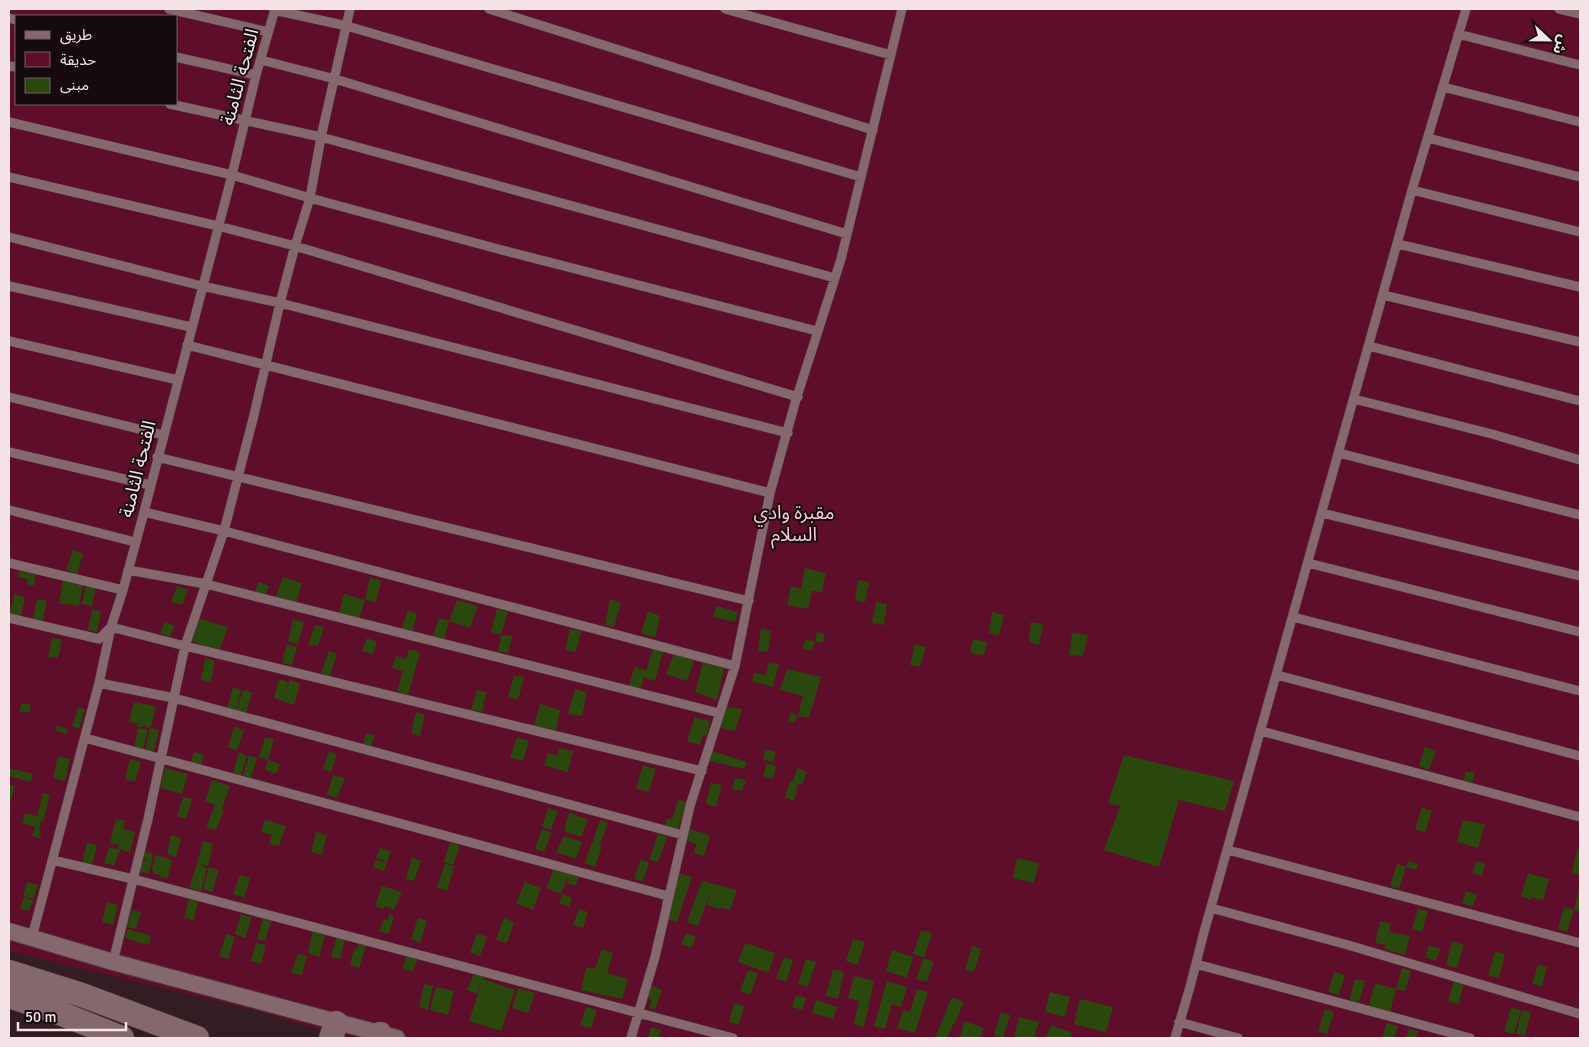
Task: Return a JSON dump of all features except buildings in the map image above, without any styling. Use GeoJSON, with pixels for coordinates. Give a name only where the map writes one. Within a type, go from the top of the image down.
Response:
{"type":"FeatureCollection","features":[{"type":"Feature","properties":{"kind":"main road"},"geometry":{"type":"LineString","coordinates":[[9,972],[82,995],[197,1038]]}},
{"type":"Feature","properties":{"kind":"main road"},"geometry":{"type":"LineString","coordinates":[[69,1016],[75,1016],[84,1007],[85,1001],[82,995]]}},
{"type":"Feature","properties":{"kind":"main road"},"geometry":{"type":"LineString","coordinates":[[9,996],[69,1016],[123,1038]]}},
{"type":"Feature","properties":{"kind":"main road"},"geometry":{"type":"LineString","coordinates":[[123,1038],[121,1026],[124,1020],[130,1016],[137,1015]]}},
{"type":"Feature","properties":{"kind":"street"},"geometry":{"type":"LineString","coordinates":[[9,931],[334,1030],[385,1037]]}},
{"type":"Feature","properties":{"kind":"lane"},"geometry":{"type":"LineString","coordinates":[[170,9],[268,32]]}},
{"type":"Feature","properties":{"kind":"lane"},"geometry":{"type":"LineString","coordinates":[[274,9],[347,26],[861,177]]}},
{"type":"Feature","properties":{"kind":"lane","name":"الفتحة الثامنة"},"geometry":{"type":"LineString","coordinates":[[32,937],[100,683],[111,626],[123,590],[144,512],[274,9]]}},
{"type":"Feature","properties":{"kind":"lane"},"geometry":{"type":"LineString","coordinates":[[113,962],[162,760],[185,646],[224,531],[267,364],[280,303],[310,198],[321,137],[350,9]]}},
{"type":"Feature","properties":{"kind":"lane"},"geometry":{"type":"LineString","coordinates":[[489,9],[873,130]]}},
{"type":"Feature","properties":{"kind":"lane"},"geometry":{"type":"LineString","coordinates":[[725,9],[891,54]]}},
{"type":"Feature","properties":{"kind":"lane"},"geometry":{"type":"LineString","coordinates":[[631,1038],[666,911],[690,806],[735,666],[770,493],[847,234],[902,9]]}},
{"type":"Feature","properties":{"kind":"lane"},"geometry":{"type":"LineString","coordinates":[[1175,1038],[1412,190],[1466,9]]}},
{"type":"Feature","properties":{"kind":"lane"},"geometry":{"type":"LineString","coordinates":[[1559,9],[1580,14]]}},
{"type":"Feature","properties":{"kind":"lane"},"geometry":{"type":"LineString","coordinates":[[1458,34],[1580,65]]}},
{"type":"Feature","properties":{"kind":"lane"},"geometry":{"type":"LineString","coordinates":[[178,57],[256,75]]}},
{"type":"Feature","properties":{"kind":"lane"},"geometry":{"type":"LineString","coordinates":[[261,60],[335,79],[847,234]]}},
{"type":"Feature","properties":{"kind":"lane"},"geometry":{"type":"LineString","coordinates":[[1443,87],[1580,122]]}},
{"type":"Feature","properties":{"kind":"lane"},"geometry":{"type":"LineString","coordinates":[[174,105],[321,137],[835,278]]}},
{"type":"Feature","properties":{"kind":"lane"},"geometry":{"type":"LineString","coordinates":[[9,122],[232,175],[498,249],[817,331]]}},
{"type":"Feature","properties":{"kind":"lane"},"geometry":{"type":"LineString","coordinates":[[1428,138],[1580,177]]}},
{"type":"Feature","properties":{"kind":"lane"},"geometry":{"type":"LineString","coordinates":[[9,177],[295,246],[798,397]]}},
{"type":"Feature","properties":{"kind":"lane"},"geometry":{"type":"LineString","coordinates":[[1412,190],[1580,232]]}},
{"type":"Feature","properties":{"kind":"lane"},"geometry":{"type":"LineString","coordinates":[[9,237],[202,286],[280,303],[788,433]]}},
{"type":"Feature","properties":{"kind":"lane"},"geometry":{"type":"LineString","coordinates":[[1398,244],[1580,287]]}},
{"type":"Feature","properties":{"kind":"lane"},"geometry":{"type":"LineString","coordinates":[[9,286],[191,327]]}},
{"type":"Feature","properties":{"kind":"lane"},"geometry":{"type":"LineString","coordinates":[[1383,295],[1580,342]]}},
{"type":"Feature","properties":{"kind":"lane"},"geometry":{"type":"LineString","coordinates":[[9,341],[178,380]]}},
{"type":"Feature","properties":{"kind":"lane"},"geometry":{"type":"LineString","coordinates":[[187,345],[770,493]]}},
{"type":"Feature","properties":{"kind":"lane"},"geometry":{"type":"LineString","coordinates":[[1369,346],[1580,401]]}},
{"type":"Feature","properties":{"kind":"lane"},"geometry":{"type":"LineString","coordinates":[[9,397],[163,435]]}},
{"type":"Feature","properties":{"kind":"lane"},"geometry":{"type":"LineString","coordinates":[[1354,399],[1492,434],[1580,460]]}},
{"type":"Feature","properties":{"kind":"lane"},"geometry":{"type":"LineString","coordinates":[[9,452],[150,485]]}},
{"type":"Feature","properties":{"kind":"lane"},"geometry":{"type":"LineString","coordinates":[[1339,453],[1580,515]]}},
{"type":"Feature","properties":{"kind":"lane"},"geometry":{"type":"LineString","coordinates":[[157,457],[749,601]]}},
{"type":"Feature","properties":{"kind":"lane"},"geometry":{"type":"LineString","coordinates":[[9,510],[136,542]]}},
{"type":"Feature","properties":{"kind":"lane"},"geometry":{"type":"LineString","coordinates":[[144,512],[224,531],[735,666]]}},
{"type":"Feature","properties":{"kind":"lane"},"geometry":{"type":"LineString","coordinates":[[1322,514],[1580,576]]}},
{"type":"Feature","properties":{"kind":"lane"},"geometry":{"type":"LineString","coordinates":[[9,563],[123,590]]}},
{"type":"Feature","properties":{"kind":"lane"},"geometry":{"type":"LineString","coordinates":[[1308,563],[1580,632]]}},
{"type":"Feature","properties":{"kind":"lane"},"geometry":{"type":"LineString","coordinates":[[128,570],[206,584],[719,713]]}},
{"type":"Feature","properties":{"kind":"lane"},"geometry":{"type":"LineString","coordinates":[[1293,617],[1580,691]]}},
{"type":"Feature","properties":{"kind":"lane"},"geometry":{"type":"LineString","coordinates":[[9,618],[99,639],[111,626],[185,646],[702,771]]}},
{"type":"Feature","properties":{"kind":"lane"},"geometry":{"type":"LineString","coordinates":[[1277,675],[1580,756]]}},
{"type":"Feature","properties":{"kind":"lane"},"geometry":{"type":"LineString","coordinates":[[100,683],[174,698],[683,835]]}},
{"type":"Feature","properties":{"kind":"lane"},"geometry":{"type":"LineString","coordinates":[[1261,731],[1580,817]]}},
{"type":"Feature","properties":{"kind":"lane"},"geometry":{"type":"LineString","coordinates":[[84,738],[668,896],[666,911]]}},
{"type":"Feature","properties":{"kind":"lane"},"geometry":{"type":"LineString","coordinates":[[1228,850],[1580,943]]}},
{"type":"Feature","properties":{"kind":"lane"},"geometry":{"type":"LineString","coordinates":[[52,860],[133,879],[733,1038]]}},
{"type":"Feature","properties":{"kind":"lane"},"geometry":{"type":"LineString","coordinates":[[1211,908],[1348,945],[1580,1014]]}},
{"type":"Feature","properties":{"kind":"lane"},"geometry":{"type":"LineString","coordinates":[[1196,964],[1470,1038]]}},
{"type":"Feature","properties":{"kind":"lane"},"geometry":{"type":"LineString","coordinates":[[1179,1022],[1238,1038]]}},
{"type":"Feature","properties":{"kind":"green space","name":"مقبرة وادي السلام"},"geometry":{"type":"Polygon","coordinates":[[[9,9],[1580,9],[1580,1038],[346,1038],[257,1011],[9,951],[9,9]]]}}]}
